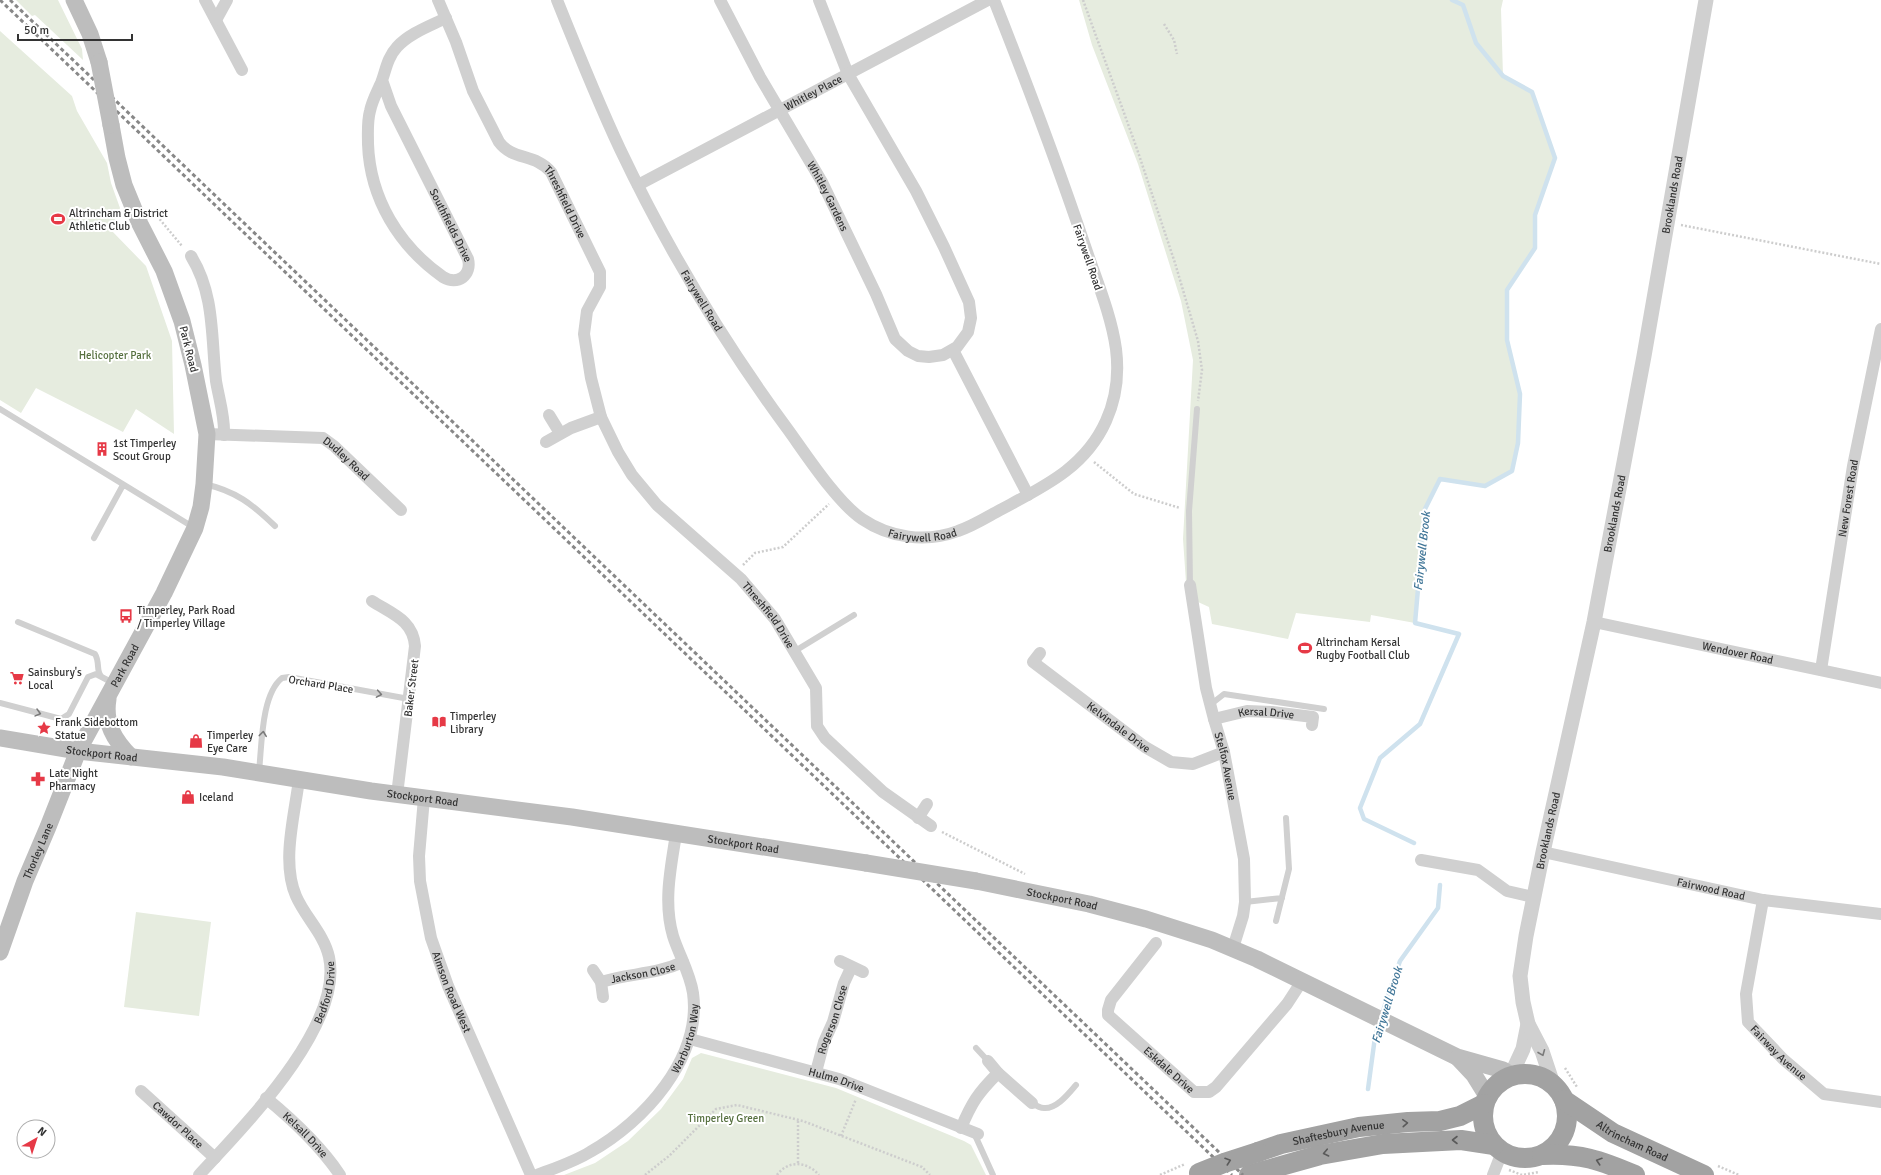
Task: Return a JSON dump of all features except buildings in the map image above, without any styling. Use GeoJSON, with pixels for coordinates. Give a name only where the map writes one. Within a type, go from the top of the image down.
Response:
{"type":"FeatureCollection","features":[{"type":"Feature","properties":{"kind":"highway"},"geometry":{"type":"LineString","coordinates":[[1542,1155],[1556,1144],[1566,1128],[1567,1109],[1572,1095],[1543,1077],[1531,1074],[1511,1075],[1501,1080],[1493,1087],[1485,1100],[1482,1113],[1485,1130],[1498,1148],[1513,1156],[1525,1158],[1542,1155],[1566,1154],[1587,1157],[1635,1175]]}},
{"type":"Feature","properties":{"kind":"highway","name":"Altrincham Road"},"geometry":{"type":"LineString","coordinates":[[1572,1095],[1584,1111],[1598,1124],[1613,1133],[1707,1169]]}},
{"type":"Feature","properties":{"kind":"highway","name":"Shaftesbury Avenue"},"geometry":{"type":"LineString","coordinates":[[1194,1170],[1224,1163],[1281,1144],[1359,1127],[1408,1122],[1440,1121],[1460,1116],[1485,1100]]}},
{"type":"Feature","properties":{"kind":"highway","name":"Shaftesbury Avenue"},"geometry":{"type":"LineString","coordinates":[[1249,1175],[1273,1167],[1345,1149],[1383,1144],[1461,1140],[1498,1148]]}},
{"type":"Feature","properties":{"kind":"main road","name":"Park Road"},"geometry":{"type":"LineString","coordinates":[[74,0],[90,34],[99,62],[117,158],[124,185],[140,224],[164,271],[182,321],[193,365],[207,434],[204,484],[201,507],[195,528],[164,593],[108,685],[78,751]]}},
{"type":"Feature","properties":{"kind":"main road","name":"Park Road"},"geometry":{"type":"LineString","coordinates":[[108,685],[106,709],[110,730],[121,747],[131,757]]}},
{"type":"Feature","properties":{"kind":"main road","name":"Stockport Road"},"geometry":{"type":"LineString","coordinates":[[0,738],[78,751],[258,772],[397,795],[465,802],[866,863],[1039,893],[1124,913],[1188,932],[1233,948],[1457,1057],[1503,1070],[1511,1075]]}},
{"type":"Feature","properties":{"kind":"main road","name":"Thorley Lane"},"geometry":{"type":"LineString","coordinates":[[0,952],[25,881],[78,751]]}},
{"type":"Feature","properties":{"kind":"main road","name":"Stockport Road"},"geometry":{"type":"LineString","coordinates":[[1457,1057],[1468,1067],[1485,1100]]}},
{"type":"Feature","properties":{"kind":"street"},"geometry":{"type":"LineString","coordinates":[[205,0],[242,70]]}},
{"type":"Feature","properties":{"kind":"street"},"geometry":{"type":"LineString","coordinates":[[216,20],[227,0]]}},
{"type":"Feature","properties":{"kind":"street"},"geometry":{"type":"LineString","coordinates":[[438,0],[446,18]]}},
{"type":"Feature","properties":{"kind":"street","name":"Fairywell Road"},"geometry":{"type":"LineString","coordinates":[[557,0],[604,114],[638,185],[673,250],[726,339],[780,420],[838,495],[855,514],[893,534],[914,538],[934,537],[958,532],[1062,475],[1086,454],[1104,426],[1113,401],[1117,381],[1115,344],[1099,289],[1068,197],[994,0]]}},
{"type":"Feature","properties":{"kind":"street","name":"Whitley Gardens"},"geometry":{"type":"LineString","coordinates":[[720,0],[757,71],[822,182],[870,281],[895,339],[908,351],[923,357],[936,357],[953,350],[961,343],[970,327],[971,318],[969,302],[916,191],[848,74],[819,0]]}},
{"type":"Feature","properties":{"kind":"street","name":"Whitley Place"},"geometry":{"type":"LineString","coordinates":[[638,185],[988,0]]}},
{"type":"Feature","properties":{"kind":"street","name":"Brooklands Road"},"geometry":{"type":"LineString","coordinates":[[1553,1084],[1542,1051],[1528,1024],[1523,1002],[1520,976],[1543,852],[1594,622],[1644,356],[1706,0]]}},
{"type":"Feature","properties":{"kind":"street","name":"Southfields Drive"},"geometry":{"type":"LineString","coordinates":[[382,80],[392,106],[468,259],[468,272],[461,279],[453,281],[447,280],[421,261],[392,224],[377,195],[370,167],[368,128],[373,100],[382,80],[387,61],[397,47],[413,35],[446,18]]}},
{"type":"Feature","properties":{"kind":"street","name":"Threshfield Drive"},"geometry":{"type":"LineString","coordinates":[[446,18],[473,91],[499,142],[503,147],[512,153],[539,161],[551,172],[600,272],[600,287],[587,311],[584,327],[591,378],[601,418],[618,452],[632,475],[645,491],[672,519],[735,573],[766,606],[795,651],[816,688],[817,722],[820,732],[883,792],[931,826]]}},
{"type":"Feature","properties":{"kind":"street","name":"Park Road"},"geometry":{"type":"LineString","coordinates":[[191,256],[204,281],[209,301],[216,379],[224,425],[224,435]]}},
{"type":"Feature","properties":{"kind":"street","name":"New Forest Road"},"geometry":{"type":"LineString","coordinates":[[1821,670],[1853,466],[1881,328]]}},
{"type":"Feature","properties":{"kind":"street"},"geometry":{"type":"LineString","coordinates":[[953,350],[1028,495]]}},
{"type":"Feature","properties":{"kind":"street"},"geometry":{"type":"LineString","coordinates":[[549,415],[560,433]]}},
{"type":"Feature","properties":{"kind":"street"},"geometry":{"type":"LineString","coordinates":[[546,442],[560,433],[583,423],[601,418]]}},
{"type":"Feature","properties":{"kind":"street","name":"Dudley Road"},"geometry":{"type":"LineString","coordinates":[[207,434],[323,438],[334,446],[401,510]]}},
{"type":"Feature","properties":{"kind":"street","name":"Stelfox Avenue"},"geometry":{"type":"LineString","coordinates":[[1190,585],[1210,705],[1224,752],[1244,860],[1245,902],[1233,948]]}},
{"type":"Feature","properties":{"kind":"street","name":"Baker Street"},"geometry":{"type":"LineString","coordinates":[[372,601],[407,623],[413,633],[415,646],[397,795]]}},
{"type":"Feature","properties":{"kind":"street","name":"Wendover Road"},"geometry":{"type":"LineString","coordinates":[[1594,622],[1881,683]]}},
{"type":"Feature","properties":{"kind":"street","name":"Kelvindale Drive"},"geometry":{"type":"LineString","coordinates":[[1040,653],[1033,662],[1145,747],[1171,762],[1193,764],[1224,752]]}},
{"type":"Feature","properties":{"kind":"street","name":"Kersal Drive"},"geometry":{"type":"LineString","coordinates":[[1214,719],[1247,711],[1272,712],[1313,717],[1312,725]]}},
{"type":"Feature","properties":{"kind":"street","name":"Bedford Drive"},"geometry":{"type":"LineString","coordinates":[[200,1175],[281,1080],[305,1045],[323,1008],[331,975],[329,954],[324,942],[296,896],[292,882],[289,856],[299,779]]}},
{"type":"Feature","properties":{"kind":"street","name":"Aimson Road West"},"geometry":{"type":"LineString","coordinates":[[424,798],[419,856],[420,881],[431,938],[448,986],[531,1175]]}},
{"type":"Feature","properties":{"kind":"street"},"geometry":{"type":"LineString","coordinates":[[918,818],[927,804]]}},
{"type":"Feature","properties":{"kind":"street","name":"Warburton Way"},"geometry":{"type":"LineString","coordinates":[[537,1175],[590,1153],[627,1125],[667,1084],[690,1039],[694,1005],[693,991],[673,936],[668,907],[669,881],[676,834]]}},
{"type":"Feature","properties":{"kind":"street","name":"Fairwood Road"},"geometry":{"type":"LineString","coordinates":[[1543,852],[1763,900],[1881,914]]}},
{"type":"Feature","properties":{"kind":"street"},"geometry":{"type":"LineString","coordinates":[[1421,860],[1478,870],[1507,890],[1534,897]]}},
{"type":"Feature","properties":{"kind":"street","name":"Fairway Avenue"},"geometry":{"type":"LineString","coordinates":[[1763,900],[1746,994],[1748,1022],[1783,1059],[1824,1094],[1881,1102]]}},
{"type":"Feature","properties":{"kind":"street","name":"Eskdale Drive"},"geometry":{"type":"LineString","coordinates":[[1156,942],[1111,1000],[1108,1015],[1183,1084],[1194,1092],[1209,1092],[1216,1087],[1287,1004],[1302,981]]}},
{"type":"Feature","properties":{"kind":"street"},"geometry":{"type":"LineString","coordinates":[[840,961],[851,968],[862,972]]}},
{"type":"Feature","properties":{"kind":"street","name":"Jackson Close"},"geometry":{"type":"LineString","coordinates":[[602,982],[615,978],[653,973],[668,969],[683,962]]}},
{"type":"Feature","properties":{"kind":"street","name":"Rogerson Close"},"geometry":{"type":"LineString","coordinates":[[816,1072],[821,1050],[833,1022],[844,983],[851,968]]}},
{"type":"Feature","properties":{"kind":"street","name":"Jackson Close"},"geometry":{"type":"LineString","coordinates":[[592,970],[602,982],[603,997]]}},
{"type":"Feature","properties":{"kind":"street","name":"Brooklands Road"},"geometry":{"type":"LineString","coordinates":[[1511,1075],[1523,1050],[1528,1024]]}},
{"type":"Feature","properties":{"kind":"street","name":"Hulme Drive"},"geometry":{"type":"LineString","coordinates":[[690,1039],[816,1072],[861,1087],[976,1134]]}},
{"type":"Feature","properties":{"kind":"street"},"geometry":{"type":"LineString","coordinates":[[988,1061],[998,1073],[1032,1103]]}},
{"type":"Feature","properties":{"kind":"street"},"geometry":{"type":"LineString","coordinates":[[961,1128],[969,1109],[979,1092],[998,1073]]}},
{"type":"Feature","properties":{"kind":"street","name":"Cawdor Place"},"geometry":{"type":"LineString","coordinates":[[142,1091],[215,1158]]}},
{"type":"Feature","properties":{"kind":"street","name":"Kelsall Drive"},"geometry":{"type":"LineString","coordinates":[[266,1098],[305,1132],[323,1152],[340,1175]]}},
{"type":"Feature","properties":{"kind":"street"},"geometry":{"type":"LineString","coordinates":[[1493,1175],[1498,1148]]}},
{"type":"Feature","properties":{"kind":"lane"},"geometry":{"type":"LineString","coordinates":[[0,409],[195,528]]}},
{"type":"Feature","properties":{"kind":"lane"},"geometry":{"type":"LineString","coordinates":[[1190,585],[1189,511],[1197,409]]}},
{"type":"Feature","properties":{"kind":"lane"},"geometry":{"type":"LineString","coordinates":[[204,484],[222,488],[252,504],[275,526]]}},
{"type":"Feature","properties":{"kind":"lane"},"geometry":{"type":"LineString","coordinates":[[94,538],[123,485]]}},
{"type":"Feature","properties":{"kind":"lane"},"geometry":{"type":"LineString","coordinates":[[795,651],[854,615]]}},
{"type":"Feature","properties":{"kind":"lane"},"geometry":{"type":"LineString","coordinates":[[18,622],[95,654],[98,660],[98,673],[108,685]]}},
{"type":"Feature","properties":{"kind":"lane"},"geometry":{"type":"LineString","coordinates":[[0,703],[61,719],[67,716],[71,711],[88,677],[92,675],[108,685]]}},
{"type":"Feature","properties":{"kind":"lane","name":"Orchard Place"},"geometry":{"type":"LineString","coordinates":[[258,772],[266,711],[276,685],[282,678],[289,677],[409,699]]}},
{"type":"Feature","properties":{"kind":"lane"},"geometry":{"type":"LineString","coordinates":[[1210,705],[1224,694],[1324,709]]}},
{"type":"Feature","properties":{"kind":"lane"},"geometry":{"type":"LineString","coordinates":[[1276,921],[1289,869],[1286,818]]}},
{"type":"Feature","properties":{"kind":"lane"},"geometry":{"type":"LineString","coordinates":[[1245,902],[1282,898]]}},
{"type":"Feature","properties":{"kind":"lane"},"geometry":{"type":"LineString","coordinates":[[976,1048],[988,1061]]}},
{"type":"Feature","properties":{"kind":"lane"},"geometry":{"type":"LineString","coordinates":[[1032,1103],[1044,1108],[1053,1106],[1064,1098],[1076,1085]]}},
{"type":"Feature","properties":{"kind":"lane"},"geometry":{"type":"LineString","coordinates":[[976,1134],[993,1175]]}},
{"type":"Feature","properties":{"kind":"path"},"geometry":{"type":"LineString","coordinates":[[1083,0],[1136,146],[1175,264],[1198,341],[1202,370],[1197,409]]}},
{"type":"Feature","properties":{"kind":"path"},"geometry":{"type":"LineString","coordinates":[[1164,24],[1174,40],[1177,54]]}},
{"type":"Feature","properties":{"kind":"path"},"geometry":{"type":"LineString","coordinates":[[148,205],[191,256]]}},
{"type":"Feature","properties":{"kind":"path"},"geometry":{"type":"LineString","coordinates":[[1668,222],[1881,264]]}},
{"type":"Feature","properties":{"kind":"path"},"geometry":{"type":"LineString","coordinates":[[1086,454],[1134,494],[1189,511]]}},
{"type":"Feature","properties":{"kind":"path"},"geometry":{"type":"LineString","coordinates":[[735,573],[755,553],[783,547],[838,495]]}},
{"type":"Feature","properties":{"kind":"path"},"geometry":{"type":"LineString","coordinates":[[931,826],[1027,875]]}},
{"type":"Feature","properties":{"kind":"path"},"geometry":{"type":"LineString","coordinates":[[1562,1064],[1572,1095]]}},
{"type":"Feature","properties":{"kind":"path"},"geometry":{"type":"LineString","coordinates":[[841,1136],[861,1087]]}},
{"type":"Feature","properties":{"kind":"path"},"geometry":{"type":"LineString","coordinates":[[645,1175],[662,1163],[712,1113],[720,1108],[737,1105],[798,1120],[922,1167],[930,1175]]}},
{"type":"Feature","properties":{"kind":"path"},"geometry":{"type":"LineString","coordinates":[[798,1120],[798,1163]]}},
{"type":"Feature","properties":{"kind":"path"},"geometry":{"type":"LineString","coordinates":[[777,1175],[785,1167],[798,1163],[810,1167],[819,1175]]}},
{"type":"Feature","properties":{"kind":"path"},"geometry":{"type":"LineString","coordinates":[[1707,1169],[1739,1175]]}},
{"type":"Feature","properties":{"kind":"path"},"geometry":{"type":"LineString","coordinates":[[1160,1175],[1194,1170]]}},
{"type":"Feature","properties":{"kind":"green space"},"geometry":{"type":"Polygon","coordinates":[[[16,0],[58,0],[82,49],[83,60],[35,15],[32,16],[16,0]]]}},
{"type":"Feature","properties":{"kind":"green space"},"geometry":{"type":"Polygon","coordinates":[[[1079,0],[1503,0],[1501,9],[1503,76],[1532,92],[1555,158],[1535,215],[1535,248],[1507,290],[1507,340],[1520,394],[1518,443],[1512,471],[1485,486],[1440,480],[1425,509],[1415,623],[1371,615],[1370,622],[1296,613],[1288,639],[1212,624],[1209,607],[1187,597],[1183,539],[1193,360],[1181,301],[1138,164],[1092,45],[1079,0]]]}},
{"type":"Feature","properties":{"kind":"green space","name":"Altrincham & District Athletic Club"},"geometry":{"type":"Polygon","coordinates":[[[0,31],[72,96],[77,111],[107,163],[111,183],[120,208],[111,230],[146,266],[172,341],[174,434],[136,409],[123,432],[36,388],[21,413],[0,400],[0,31]]]}},
{"type":"Feature","properties":{"kind":"green space"},"geometry":{"type":"Polygon","coordinates":[[[136,912],[211,922],[199,1016],[124,1007],[136,912]]]}},
{"type":"Feature","properties":{"kind":"green space","name":"Timperley Green"},"geometry":{"type":"Polygon","coordinates":[[[701,1053],[836,1088],[964,1141],[971,1145],[986,1175],[564,1175],[595,1163],[628,1141],[661,1109],[683,1079],[692,1058],[701,1053]]]}},
{"type":"Feature","properties":{"kind":"waterway","name":"Fairywell Brook"},"geometry":{"type":"LineString","coordinates":[[1414,843],[1364,819],[1360,808],[1380,758],[1420,724],[1459,634],[1415,623],[1425,509],[1440,479],[1485,486],[1512,471],[1518,443],[1520,394],[1507,340],[1507,290],[1535,248],[1535,215],[1555,158],[1532,92],[1503,76],[1476,43],[1463,5],[1452,0]]}},
{"type":"Feature","properties":{"kind":"waterway","name":"Fairywell Brook"},"geometry":{"type":"LineString","coordinates":[[1368,1089],[1375,1037],[1389,992],[1400,961],[1438,908],[1440,885]]}},
{"type":"Feature","properties":{"kind":"railway"},"geometry":{"type":"LineString","coordinates":[[0,0],[1232,1175]]}},
{"type":"Feature","properties":{"kind":"railway"},"geometry":{"type":"LineString","coordinates":[[10,0],[1243,1175]]}},
{"type":"Feature","properties":{"kind":"place","name":"Altrincham & District Athletic Club"},"geometry":{"type":"Point","coordinates":[58,219]}},
{"type":"Feature","properties":{"kind":"place","name":"1st Timperley Scout Group"},"geometry":{"type":"Point","coordinates":[102,449]}},
{"type":"Feature","properties":{"kind":"place","name":"Timperley, Park Road / Timperley Village"},"geometry":{"type":"Point","coordinates":[126,616]}},
{"type":"Feature","properties":{"kind":"place","name":"Altrincham Kersal Rugby Football Club"},"geometry":{"type":"Point","coordinates":[1305,648]}},
{"type":"Feature","properties":{"kind":"place","name":"Sainsbury's Local"},"geometry":{"type":"Point","coordinates":[17,678]}},
{"type":"Feature","properties":{"kind":"place","name":"Timperley Library"},"geometry":{"type":"Point","coordinates":[439,722]}},
{"type":"Feature","properties":{"kind":"place","name":"Frank Sidebottom Statue"},"geometry":{"type":"Point","coordinates":[44,728]}},
{"type":"Feature","properties":{"kind":"place","name":"Timperley Eye Care"},"geometry":{"type":"Point","coordinates":[196,741]}},
{"type":"Feature","properties":{"kind":"place","name":"Late Night Pharmacy"},"geometry":{"type":"Point","coordinates":[38,779]}},
{"type":"Feature","properties":{"kind":"place","name":"Iceland"},"geometry":{"type":"Point","coordinates":[188,797]}},
{"type":"Feature","properties":{"kind":"park label","name":"Helicopter Park"},"geometry":{"type":"Point","coordinates":[115,355]}}]}
